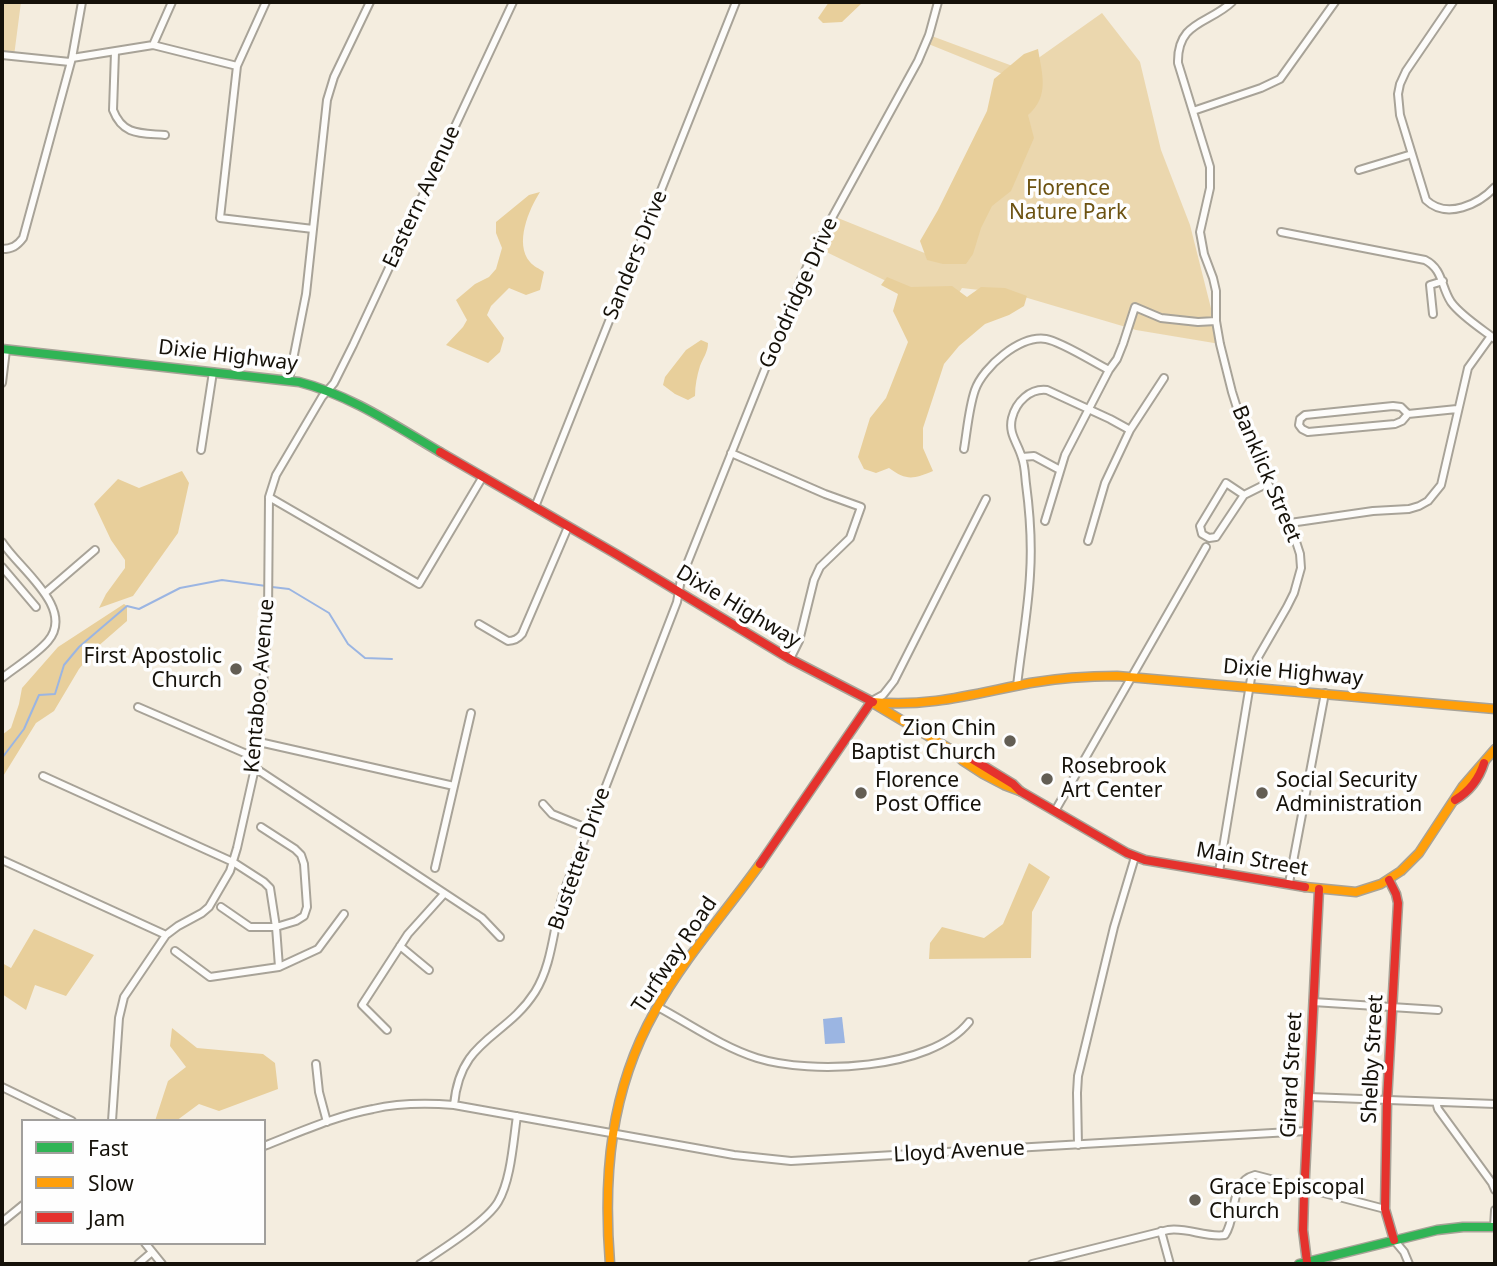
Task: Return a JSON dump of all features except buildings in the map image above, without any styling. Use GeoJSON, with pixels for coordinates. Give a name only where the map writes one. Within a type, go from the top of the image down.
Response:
{"type":"FeatureCollection","features":[{"type":"Feature","properties":{"kind":"main road","name":"Dixie Highway"},"geometry":{"type":"LineString","coordinates":[[4,350],[316,385],[359,405],[790,659],[871,702],[926,704],[1074,677],[1132,677],[1495,709]]}},
{"type":"Feature","properties":{"kind":"main road","name":"Main Street"},"geometry":{"type":"LineString","coordinates":[[871,702],[950,749],[956,757],[980,772],[1012,790],[1020,791],[1135,857],[1319,889],[1356,892],[1389,880],[1415,858],[1455,800],[1463,796],[1481,774],[1484,763],[1495,749]]}},
{"type":"Feature","properties":{"kind":"main road","name":"Turfway Road"},"geometry":{"type":"LineString","coordinates":[[610,1264],[607,1187],[612,1133],[628,1071],[638,1046],[658,1007],[712,926],[753,873],[871,702]]}},
{"type":"Feature","properties":{"kind":"main road","name":"Shelby Street"},"geometry":{"type":"LineString","coordinates":[[1389,880],[1398,903],[1387,1101],[1385,1209],[1394,1240]]}},
{"type":"Feature","properties":{"kind":"main road","name":"Girard Street"},"geometry":{"type":"LineString","coordinates":[[1305,1263],[1304,1188],[1319,889]]}},
{"type":"Feature","properties":{"kind":"main road"},"geometry":{"type":"LineString","coordinates":[[1305,1263],[1451,1228],[1494,1227]]}},
{"type":"Feature","properties":{"kind":"street"},"geometry":{"type":"LineString","coordinates":[[2,250],[11,249],[23,238],[71,60],[82,2]]}},
{"type":"Feature","properties":{"kind":"street"},"geometry":{"type":"LineString","coordinates":[[153,45],[172,2]]}},
{"type":"Feature","properties":{"kind":"street"},"geometry":{"type":"LineString","coordinates":[[266,2],[237,66],[220,218],[313,229]]}},
{"type":"Feature","properties":{"kind":"street"},"geometry":{"type":"LineString","coordinates":[[289,380],[306,294],[327,100],[334,77],[370,2]]}},
{"type":"Feature","properties":{"kind":"street","name":"Eastern Avenue"},"geometry":{"type":"LineString","coordinates":[[328,390],[359,333],[513,2]]}},
{"type":"Feature","properties":{"kind":"street","name":"Sanders Drive"},"geometry":{"type":"LineString","coordinates":[[535,507],[736,2]]}},
{"type":"Feature","properties":{"kind":"street","name":"Goodridge Drive"},"geometry":{"type":"LineString","coordinates":[[678,592],[807,264],[918,61],[938,2]]}},
{"type":"Feature","properties":{"kind":"street","name":"Banklick Street"},"geometry":{"type":"LineString","coordinates":[[1219,872],[1249,687],[1257,659],[1287,607],[1301,568],[1300,554],[1290,523],[1254,454],[1237,411],[1220,344],[1216,321],[1216,291],[1200,232],[1210,188],[1210,167],[1178,63],[1179,45],[1188,30],[1233,2]]}},
{"type":"Feature","properties":{"kind":"street"},"geometry":{"type":"LineString","coordinates":[[1193,111],[1261,89],[1280,79],[1335,2]]}},
{"type":"Feature","properties":{"kind":"street"},"geometry":{"type":"LineString","coordinates":[[1453,2],[1406,71],[1398,94],[1400,115],[1426,200],[1437,207],[1448,209],[1471,205],[1495,187]]}},
{"type":"Feature","properties":{"kind":"street"},"geometry":{"type":"LineString","coordinates":[[2,55],[71,60],[153,45],[237,66]]}},
{"type":"Feature","properties":{"kind":"street"},"geometry":{"type":"LineString","coordinates":[[115,52],[113,110],[116,118],[131,131],[165,135]]}},
{"type":"Feature","properties":{"kind":"street"},"geometry":{"type":"LineString","coordinates":[[1359,170],[1412,154]]}},
{"type":"Feature","properties":{"kind":"street"},"geometry":{"type":"LineString","coordinates":[[1281,232],[1432,263],[1451,302],[1493,338],[1468,368],[1441,485],[1428,501],[1409,509],[1290,523]]}},
{"type":"Feature","properties":{"kind":"street"},"geometry":{"type":"LineString","coordinates":[[1433,314],[1430,285],[1443,281]]}},
{"type":"Feature","properties":{"kind":"street"},"geometry":{"type":"LineString","coordinates":[[1045,521],[1065,455],[1117,359],[1135,307],[1161,318],[1198,323],[1216,321]]}},
{"type":"Feature","properties":{"kind":"street"},"geometry":{"type":"LineString","coordinates":[[964,449],[975,389],[992,364],[1018,345],[1036,338],[1048,339],[1110,370]]}},
{"type":"Feature","properties":{"kind":"street"},"geometry":{"type":"LineString","coordinates":[[2,383],[4,350]]}},
{"type":"Feature","properties":{"kind":"street"},"geometry":{"type":"LineString","coordinates":[[201,450],[213,372]]}},
{"type":"Feature","properties":{"kind":"street"},"geometry":{"type":"LineString","coordinates":[[1088,541],[1105,483],[1130,430],[1164,378]]}},
{"type":"Feature","properties":{"kind":"street","name":"Kentaboo Avenue"},"geometry":{"type":"LineString","coordinates":[[112,1119],[120,1010],[127,991],[166,935],[206,910],[226,880],[233,862],[259,742],[268,615],[270,498],[276,475],[328,390]]}},
{"type":"Feature","properties":{"kind":"street"},"geometry":{"type":"LineString","coordinates":[[1017,686],[1031,553],[1022,457],[1011,425],[1014,411],[1026,396],[1046,390],[1130,430]]}},
{"type":"Feature","properties":{"kind":"street"},"geometry":{"type":"LineString","coordinates":[[1408,414],[1401,407],[1368,408],[1305,415],[1300,419],[1299,425],[1308,432],[1395,424],[1408,414],[1457,409]]}},
{"type":"Feature","properties":{"kind":"street"},"geometry":{"type":"LineString","coordinates":[[731,453],[861,507],[850,538],[820,567],[814,580],[799,641],[790,659]]}},
{"type":"Feature","properties":{"kind":"street"},"geometry":{"type":"LineString","coordinates":[[1022,457],[1034,456],[1059,470]]}},
{"type":"Feature","properties":{"kind":"street"},"geometry":{"type":"LineString","coordinates":[[270,498],[419,584],[482,478]]}},
{"type":"Feature","properties":{"kind":"street"},"geometry":{"type":"LineString","coordinates":[[1244,495],[1226,483],[1200,526],[1202,534],[1209,538],[1216,537],[1244,495],[1268,482]]}},
{"type":"Feature","properties":{"kind":"street"},"geometry":{"type":"LineString","coordinates":[[871,702],[883,695],[894,681],[986,499]]}},
{"type":"Feature","properties":{"kind":"street"},"geometry":{"type":"LineString","coordinates":[[479,624],[508,641],[513,641],[522,634],[568,527]]}},
{"type":"Feature","properties":{"kind":"street"},"geometry":{"type":"LineString","coordinates":[[2,542],[4,551],[45,593],[54,609],[57,622],[47,642],[2,678]]}},
{"type":"Feature","properties":{"kind":"street"},"geometry":{"type":"LineString","coordinates":[[1055,811],[1206,547]]}},
{"type":"Feature","properties":{"kind":"street"},"geometry":{"type":"LineString","coordinates":[[45,593],[95,550]]}},
{"type":"Feature","properties":{"kind":"street"},"geometry":{"type":"LineString","coordinates":[[2,568],[36,607]]}},
{"type":"Feature","properties":{"kind":"street","name":"Bustetter Drive"},"geometry":{"type":"LineString","coordinates":[[454,1105],[457,1083],[467,1060],[519,1012],[534,994],[546,969],[564,894],[677,603],[678,592]]}},
{"type":"Feature","properties":{"kind":"street"},"geometry":{"type":"LineString","coordinates":[[1289,883],[1325,694]]}},
{"type":"Feature","properties":{"kind":"street"},"geometry":{"type":"LineString","coordinates":[[138,707],[256,758]]}},
{"type":"Feature","properties":{"kind":"street"},"geometry":{"type":"LineString","coordinates":[[435,868],[471,713]]}},
{"type":"Feature","properties":{"kind":"street"},"geometry":{"type":"LineString","coordinates":[[259,742],[454,786]]}},
{"type":"Feature","properties":{"kind":"street"},"geometry":{"type":"LineString","coordinates":[[255,768],[482,918],[500,937]]}},
{"type":"Feature","properties":{"kind":"street"},"geometry":{"type":"LineString","coordinates":[[43,776],[233,862],[264,882],[270,888],[279,967]]}},
{"type":"Feature","properties":{"kind":"street"},"geometry":{"type":"LineString","coordinates":[[543,804],[552,814],[589,829]]}},
{"type":"Feature","properties":{"kind":"street"},"geometry":{"type":"LineString","coordinates":[[220,907],[250,927],[276,927],[296,922],[304,916],[307,907],[301,855],[261,827]]}},
{"type":"Feature","properties":{"kind":"street"},"geometry":{"type":"LineString","coordinates":[[1078,1144],[1078,1076],[1114,927],[1135,857]]}},
{"type":"Feature","properties":{"kind":"street"},"geometry":{"type":"LineString","coordinates":[[2,860],[166,935]]}},
{"type":"Feature","properties":{"kind":"street"},"geometry":{"type":"LineString","coordinates":[[387,1030],[362,1005],[400,946],[444,894]]}},
{"type":"Feature","properties":{"kind":"street"},"geometry":{"type":"LineString","coordinates":[[175,951],[210,977],[279,967],[318,948],[344,914]]}},
{"type":"Feature","properties":{"kind":"street"},"geometry":{"type":"LineString","coordinates":[[400,946],[429,970]]}},
{"type":"Feature","properties":{"kind":"street"},"geometry":{"type":"LineString","coordinates":[[1313,1002],[1438,1010]]}},
{"type":"Feature","properties":{"kind":"street"},"geometry":{"type":"LineString","coordinates":[[658,1007],[730,1047],[750,1055],[779,1064],[811,1067],[904,1059],[954,1037],[969,1022]]}},
{"type":"Feature","properties":{"kind":"street"},"geometry":{"type":"LineString","coordinates":[[316,1064],[319,1092],[327,1122]]}},
{"type":"Feature","properties":{"kind":"street"},"geometry":{"type":"LineString","coordinates":[[2,1087],[68,1119]]}},
{"type":"Feature","properties":{"kind":"street"},"geometry":{"type":"LineString","coordinates":[[1309,1097],[1495,1104]]}},
{"type":"Feature","properties":{"kind":"street"},"geometry":{"type":"LineString","coordinates":[[1436,1102],[1438,1109],[1495,1190]]}},
{"type":"Feature","properties":{"kind":"street","name":"Lloyd Avenue"},"geometry":{"type":"LineString","coordinates":[[266,1145],[353,1113],[391,1106],[435,1104],[454,1105],[743,1156],[791,1161],[1307,1130]]}},
{"type":"Feature","properties":{"kind":"street"},"geometry":{"type":"LineString","coordinates":[[420,1264],[486,1216],[497,1203],[505,1184],[517,1116]]}},
{"type":"Feature","properties":{"kind":"street"},"geometry":{"type":"LineString","coordinates":[[1032,1264],[1161,1231],[1179,1229],[1225,1235],[1229,1229],[1238,1187],[1245,1179],[1255,1175],[1385,1209]]}},
{"type":"Feature","properties":{"kind":"street"},"geometry":{"type":"LineString","coordinates":[[2,1222],[21,1207]]}},
{"type":"Feature","properties":{"kind":"street"},"geometry":{"type":"LineString","coordinates":[[1494,1227],[1495,1210]]}},
{"type":"Feature","properties":{"kind":"street"},"geometry":{"type":"LineString","coordinates":[[1161,1231],[1170,1264]]}},
{"type":"Feature","properties":{"kind":"street"},"geometry":{"type":"LineString","coordinates":[[1394,1240],[1404,1252],[1409,1264]]}},
{"type":"Feature","properties":{"kind":"street"},"geometry":{"type":"LineString","coordinates":[[147,1245],[162,1264]]}},
{"type":"Feature","properties":{"kind":"street"},"geometry":{"type":"LineString","coordinates":[[138,1264],[152,1252]]}},
{"type":"Feature","properties":{"kind":"green space"},"geometry":{"type":"Polygon","coordinates":[[[2,2],[21,2],[14,56],[2,55],[2,2]]]}},
{"type":"Feature","properties":{"kind":"green space","name":"Florence Nature Park"},"geometry":{"type":"Polygon","coordinates":[[[1102,13],[1140,62],[1161,150],[1190,225],[1220,344],[1136,330],[1014,294],[962,288],[948,311],[816,247],[833,216],[927,254],[1010,77],[926,43],[929,35],[1018,68],[1037,59],[1102,13]]]}},
{"type":"Feature","properties":{"kind":"shaded area"},"geometry":{"type":"Polygon","coordinates":[[[829,2],[883,2],[862,3],[842,22],[823,23],[818,18],[829,2]]]}},
{"type":"Feature","properties":{"kind":"shaded area"},"geometry":{"type":"Polygon","coordinates":[[[1038,49],[1042,92],[1035,108],[1028,115],[1034,138],[1011,191],[992,206],[981,228],[973,254],[966,264],[943,264],[927,260],[920,241],[987,111],[994,79],[1024,54],[1038,49]]]}},
{"type":"Feature","properties":{"kind":"shaded area"},"geometry":{"type":"Polygon","coordinates":[[[540,192],[528,217],[523,246],[531,263],[544,272],[540,290],[526,295],[509,288],[491,306],[487,315],[504,338],[500,352],[488,363],[446,345],[467,320],[456,300],[496,269],[502,248],[496,233],[496,222],[529,195],[540,192]]]}},
{"type":"Feature","properties":{"kind":"shaded area"},"geometry":{"type":"Polygon","coordinates":[[[887,277],[911,287],[952,286],[967,297],[981,287],[1005,288],[1027,296],[1024,306],[985,324],[959,346],[944,364],[923,428],[923,448],[933,471],[915,477],[906,477],[889,468],[876,473],[864,469],[858,457],[870,418],[886,398],[908,342],[893,311],[898,294],[881,285],[887,277]]]}},
{"type":"Feature","properties":{"kind":"shaded area"},"geometry":{"type":"Polygon","coordinates":[[[701,340],[708,343],[707,349],[698,373],[695,396],[688,400],[663,385],[665,377],[686,350],[701,340]]]}},
{"type":"Feature","properties":{"kind":"shaded area"},"geometry":{"type":"Polygon","coordinates":[[[182,471],[189,483],[178,533],[133,596],[99,608],[125,568],[125,560],[111,540],[94,504],[118,479],[139,488],[182,471]]]}},
{"type":"Feature","properties":{"kind":"shaded area"},"geometry":{"type":"Polygon","coordinates":[[[124,604],[127,606],[127,621],[96,648],[79,669],[54,711],[36,723],[2,778],[2,735],[11,728],[22,688],[58,647],[124,604]]]}},
{"type":"Feature","properties":{"kind":"shaded area"},"geometry":{"type":"Polygon","coordinates":[[[1029,863],[1050,877],[1032,912],[1031,958],[929,959],[930,943],[942,927],[984,938],[1003,924],[1029,863]]]}},
{"type":"Feature","properties":{"kind":"shaded area"},"geometry":{"type":"Polygon","coordinates":[[[34,929],[94,955],[66,996],[35,985],[26,1010],[2,994],[2,963],[11,968],[34,929]]]}},
{"type":"Feature","properties":{"kind":"shaded area"},"geometry":{"type":"Polygon","coordinates":[[[172,1028],[197,1048],[263,1054],[275,1063],[278,1089],[219,1111],[199,1104],[179,1119],[156,1119],[168,1081],[186,1067],[170,1046],[172,1028]]]}},
{"type":"Feature","properties":{"kind":"water"},"geometry":{"type":"Polygon","coordinates":[[[842,1017],[845,1043],[825,1044],[823,1019],[842,1017]]]}},
{"type":"Feature","properties":{"kind":"waterway"},"geometry":{"type":"LineString","coordinates":[[2,758],[24,729],[39,695],[55,694],[64,665],[79,647],[127,606],[139,609],[180,588],[222,580],[266,586]]}},
{"type":"Feature","properties":{"kind":"waterway"},"geometry":{"type":"LineString","coordinates":[[272,587],[289,589],[329,613],[348,644],[365,658],[392,659]]}},
{"type":"Feature","properties":{"kind":"traffic: fast"},"geometry":{"type":"LineString","coordinates":[[2,349],[299,382],[354,403],[440,452]]}},
{"type":"Feature","properties":{"kind":"traffic: fast"},"geometry":{"type":"LineString","coordinates":[[1299,1264],[1437,1230],[1495,1227]]}},
{"type":"Feature","properties":{"kind":"traffic: slow"},"geometry":{"type":"LineString","coordinates":[[873,702],[932,701],[1041,681],[1117,676],[1495,709]]}},
{"type":"Feature","properties":{"kind":"traffic: slow"},"geometry":{"type":"LineString","coordinates":[[871,702],[950,749],[983,774],[1020,791]]}},
{"type":"Feature","properties":{"kind":"traffic: slow"},"geometry":{"type":"LineString","coordinates":[[1305,887],[1356,892],[1381,884],[1401,871],[1419,853],[1463,786],[1495,749]]}},
{"type":"Feature","properties":{"kind":"traffic: slow"},"geometry":{"type":"LineString","coordinates":[[610,1264],[609,1166],[619,1103],[628,1072],[640,1041],[666,991],[760,864]]}},
{"type":"Feature","properties":{"kind":"traffic: jam"},"geometry":{"type":"LineString","coordinates":[[440,452],[790,659],[873,702]]}},
{"type":"Feature","properties":{"kind":"traffic: jam"},"geometry":{"type":"LineString","coordinates":[[760,864],[871,702]]}},
{"type":"Feature","properties":{"kind":"traffic: jam"},"geometry":{"type":"LineString","coordinates":[[950,749],[959,751],[1020,791],[1127,853],[1145,860],[1305,887]]}},
{"type":"Feature","properties":{"kind":"traffic: jam"},"geometry":{"type":"LineString","coordinates":[[1455,800],[1473,784],[1484,763]]}},
{"type":"Feature","properties":{"kind":"traffic: jam"},"geometry":{"type":"LineString","coordinates":[[1389,880],[1398,903],[1387,1101],[1385,1209],[1394,1240]]}},
{"type":"Feature","properties":{"kind":"traffic: jam"},"geometry":{"type":"LineString","coordinates":[[1307,1262],[1303,1230],[1304,1196],[1319,889]]}},
{"type":"Feature","properties":{"kind":"place","name":"First Apostolic Church"},"geometry":{"type":"Point","coordinates":[236,669]}},
{"type":"Feature","properties":{"kind":"place","name":"Zion Chin Baptist Church"},"geometry":{"type":"Point","coordinates":[1010,741]}},
{"type":"Feature","properties":{"kind":"place","name":"Rosebrook Art Center"},"geometry":{"type":"Point","coordinates":[1047,779]}},
{"type":"Feature","properties":{"kind":"place","name":"Florence Post Office"},"geometry":{"type":"Point","coordinates":[861,793]}},
{"type":"Feature","properties":{"kind":"place","name":"Social Security Administration"},"geometry":{"type":"Point","coordinates":[1262,793]}},
{"type":"Feature","properties":{"kind":"place","name":"Grace Episcopal Church"},"geometry":{"type":"Point","coordinates":[1195,1200]}}]}
